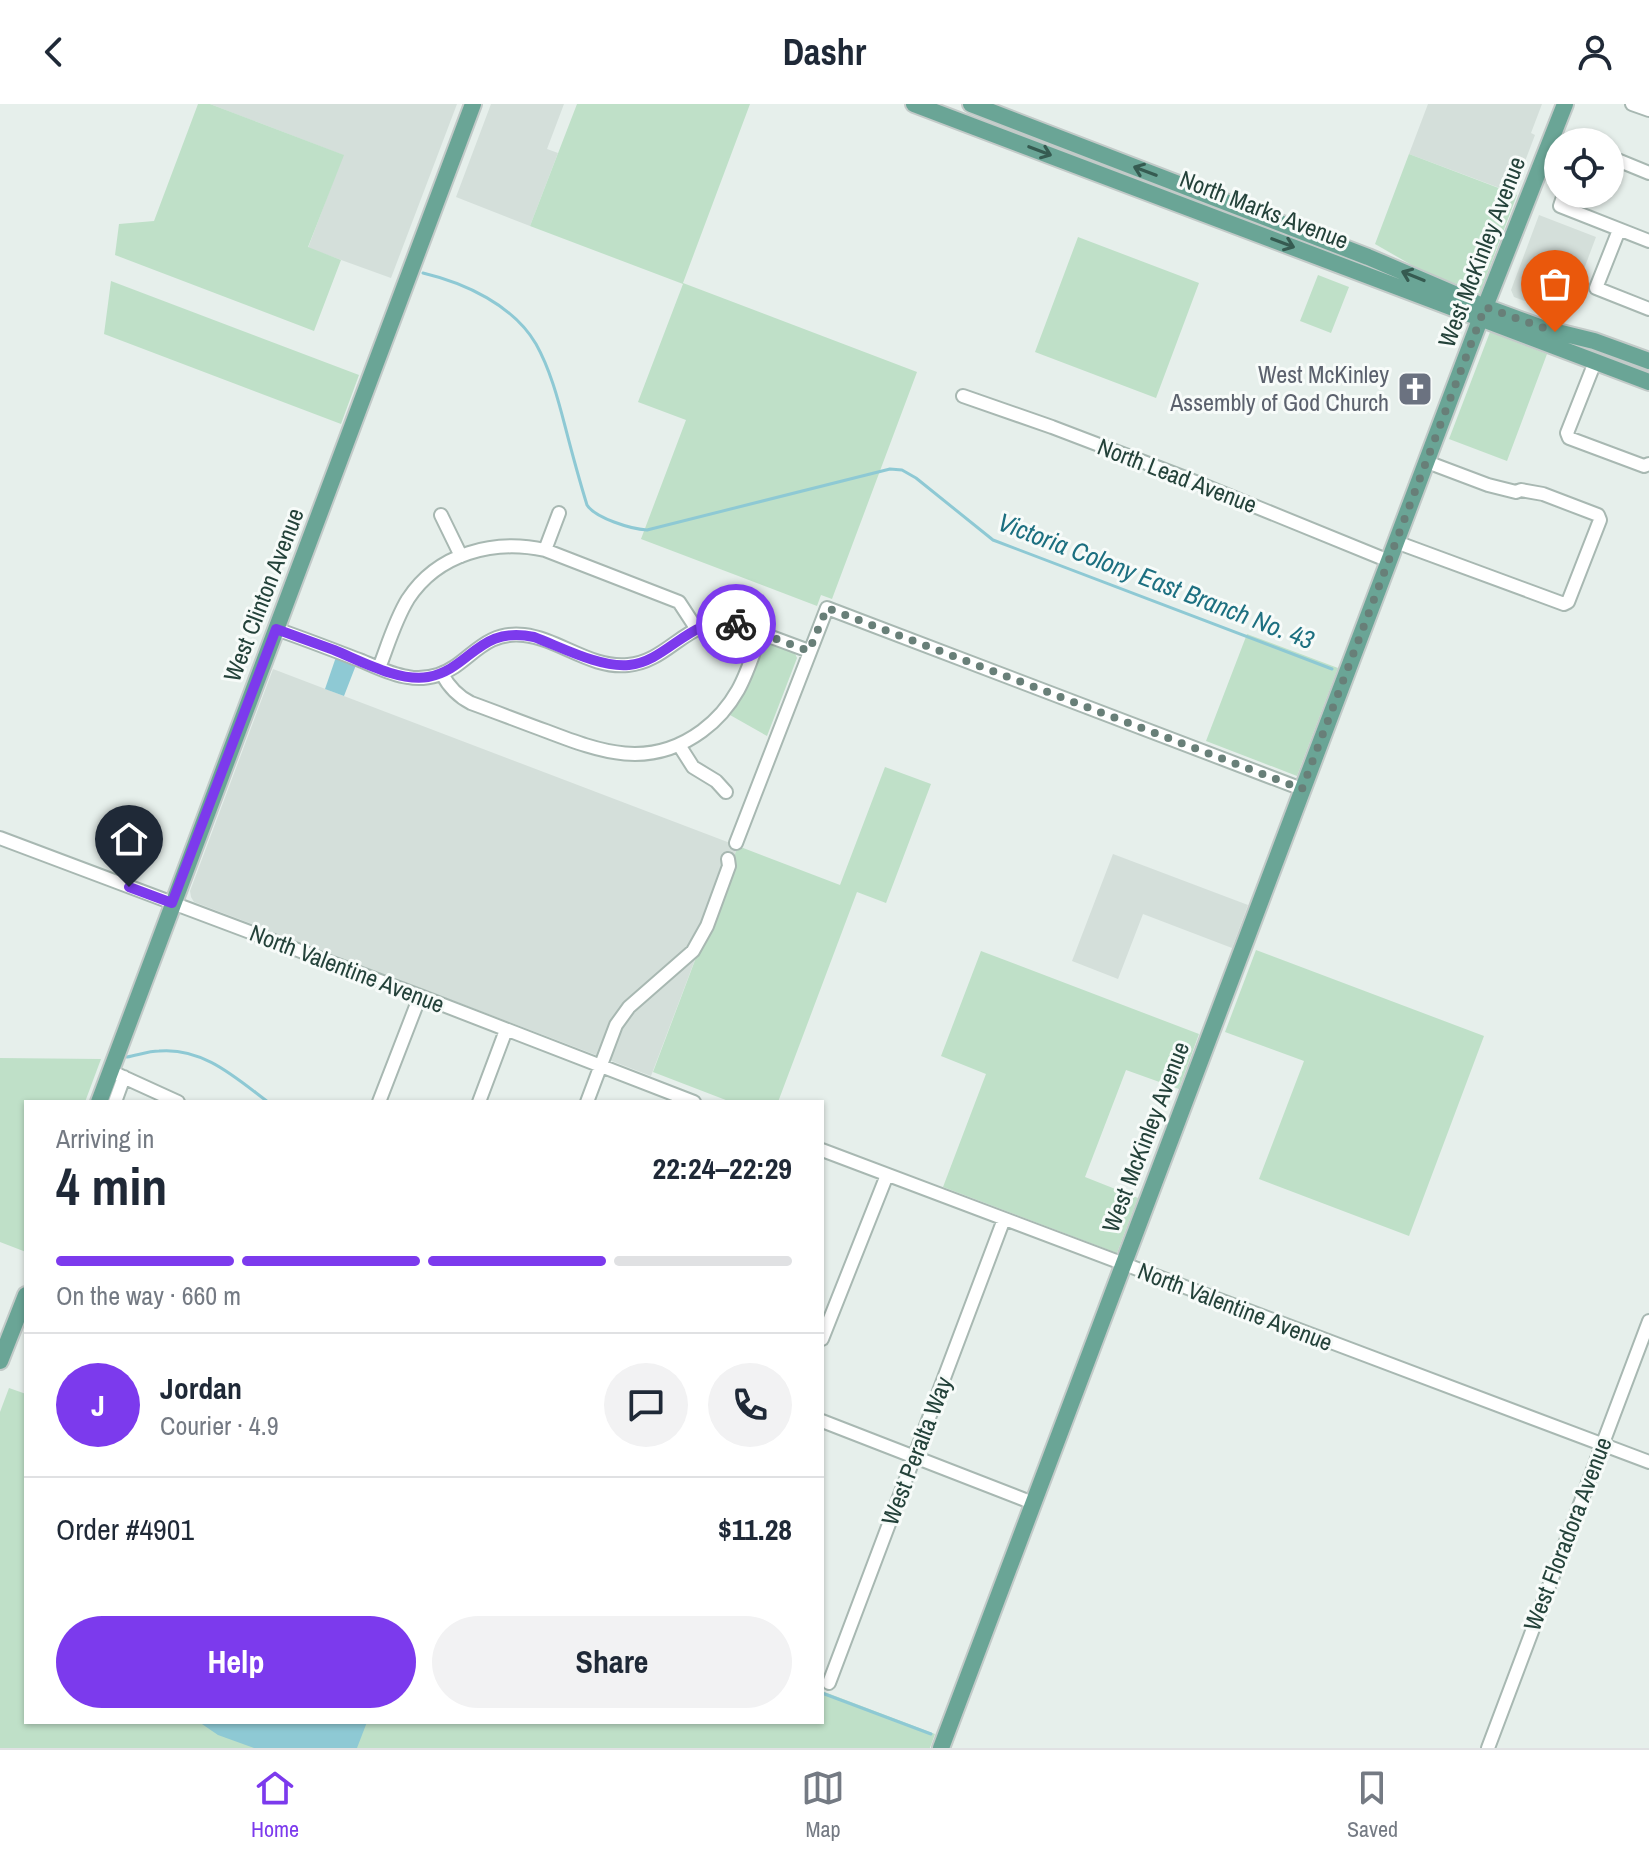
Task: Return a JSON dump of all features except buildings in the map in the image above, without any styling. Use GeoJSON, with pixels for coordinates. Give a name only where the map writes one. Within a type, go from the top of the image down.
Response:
{"type":"FeatureCollection","features":[{"type":"Feature","properties":{"kind":"main road","name":"West Clinton Avenue"},"geometry":{"type":"LineString","coordinates":[[100,1100],[117,1074],[172,903],[473,104]]}},
{"type":"Feature","properties":{"kind":"main road","name":"North Marks Avenue"},"geometry":{"type":"LineString","coordinates":[[914,104],[1483,312],[1594,341],[1649,361]]}},
{"type":"Feature","properties":{"kind":"main road","name":"West McKinley Avenue"},"geometry":{"type":"LineString","coordinates":[[941,1748],[1483,312],[1565,104]]}},
{"type":"Feature","properties":{"kind":"main road","name":"North Marks Avenue"},"geometry":{"type":"LineString","coordinates":[[975,105],[1368,257],[1595,362],[1649,382]]}},
{"type":"Feature","properties":{"kind":"main road"},"geometry":{"type":"LineString","coordinates":[[1004,138],[1011,119]]}},
{"type":"Feature","properties":{"kind":"main road"},"geometry":{"type":"LineString","coordinates":[[1152,193],[1219,209],[1228,210],[1235,205]]}},
{"type":"Feature","properties":{"kind":"main road"},"geometry":{"type":"LineString","coordinates":[[0,1361],[21,1324]]}},
{"type":"Feature","properties":{"kind":"street"},"geometry":{"type":"LineString","coordinates":[[1632,104],[1649,110]]}},
{"type":"Feature","properties":{"kind":"street"},"geometry":{"type":"LineString","coordinates":[[1624,163],[1649,173]]}},
{"type":"Feature","properties":{"kind":"street"},"geometry":{"type":"LineString","coordinates":[[1565,208],[1649,241]]}},
{"type":"Feature","properties":{"kind":"street"},"geometry":{"type":"LineString","coordinates":[[1619,230],[1596,288],[1649,309]]}},
{"type":"Feature","properties":{"kind":"street"},"geometry":{"type":"LineString","coordinates":[[1595,362],[1567,433],[1569,438],[1644,466],[1649,464]]}},
{"type":"Feature","properties":{"kind":"street","name":"North Lead Avenue"},"geometry":{"type":"LineString","coordinates":[[963,396],[1168,471],[1389,561]]}},
{"type":"Feature","properties":{"kind":"street"},"geometry":{"type":"LineString","coordinates":[[1396,542],[1564,604],[1568,602],[1600,520],[1598,515],[1543,494],[1488,485],[1427,462]]}},
{"type":"Feature","properties":{"kind":"street"},"geometry":{"type":"LineString","coordinates":[[545,550],[559,513]]}},
{"type":"Feature","properties":{"kind":"street"},"geometry":{"type":"LineString","coordinates":[[441,515],[461,556]]}},
{"type":"Feature","properties":{"kind":"street"},"geometry":{"type":"LineString","coordinates":[[379,668],[396,623],[410,597],[429,576],[461,556],[490,547],[509,545],[545,550],[679,602],[696,628]]}},
{"type":"Feature","properties":{"kind":"street"},"geometry":{"type":"LineString","coordinates":[[736,843],[826,609],[1302,789]]}},
{"type":"Feature","properties":{"kind":"street"},"geometry":{"type":"LineString","coordinates":[[276,629],[379,668],[419,678],[442,674],[486,642],[504,635],[534,637],[598,661],[629,665],[650,660],[696,628],[728,622],[809,651]]}},
{"type":"Feature","properties":{"kind":"street"},"geometry":{"type":"LineString","coordinates":[[442,674],[452,690],[471,703],[588,747],[631,755],[656,752],[679,745],[706,728],[732,699],[761,633]]}},
{"type":"Feature","properties":{"kind":"street"},"geometry":{"type":"LineString","coordinates":[[679,745],[693,767],[716,781],[726,792]]}},
{"type":"Feature","properties":{"kind":"street","name":"North Valentine Avenue"},"geometry":{"type":"LineString","coordinates":[[0,838],[689,1100]]}},
{"type":"Feature","properties":{"kind":"street"},"geometry":{"type":"LineString","coordinates":[[588,1100],[616,1025],[629,1007],[693,951],[707,926],[729,866],[728,859]]}},
{"type":"Feature","properties":{"kind":"street"},"geometry":{"type":"LineString","coordinates":[[380,1100],[420,996]]}},
{"type":"Feature","properties":{"kind":"street"},"geometry":{"type":"LineString","coordinates":[[480,1100],[506,1030]]}},
{"type":"Feature","properties":{"kind":"street"},"geometry":{"type":"LineString","coordinates":[[115,1100],[117,1074],[174,1100]]}},
{"type":"Feature","properties":{"kind":"street","name":"North Valentine Avenue"},"geometry":{"type":"LineString","coordinates":[[824,1151],[1649,1462]]}},
{"type":"Feature","properties":{"kind":"street"},"geometry":{"type":"LineString","coordinates":[[824,1334],[887,1175]]}},
{"type":"Feature","properties":{"kind":"street","name":"West Peralta Way"},"geometry":{"type":"LineString","coordinates":[[829,1683],[1004,1219]]}},
{"type":"Feature","properties":{"kind":"street","name":"West Floradora Avenue"},"geometry":{"type":"LineString","coordinates":[[1488,1748],[1649,1321]]}},
{"type":"Feature","properties":{"kind":"street"},"geometry":{"type":"LineString","coordinates":[[824,1422],[1033,1503]]}},
{"type":"Feature","properties":{"kind":"shaded area"},"geometry":{"type":"Polygon","coordinates":[[[210,104],[457,104],[391,278],[308,248],[343,155],[210,104]]]}},
{"type":"Feature","properties":{"kind":"shaded area"},"geometry":{"type":"Polygon","coordinates":[[[491,104],[564,104],[547,149],[558,153],[530,226],[456,197],[491,104]]]}},
{"type":"Feature","properties":{"kind":"shaded area"},"geometry":{"type":"Polygon","coordinates":[[[1428,104],[1542,104],[1531,133],[1535,135],[1513,193],[1409,154],[1428,104]]]}},
{"type":"Feature","properties":{"kind":"shaded area"},"geometry":{"type":"Polygon","coordinates":[[[1539,215],[1596,237],[1566,317],[1514,297],[1511,290],[1539,215]]]}},
{"type":"Feature","properties":{"kind":"shaded area"},"geometry":{"type":"Polygon","coordinates":[[[273,669],[738,846],[651,1076],[194,902],[190,891],[273,669]]]}},
{"type":"Feature","properties":{"kind":"shaded area"},"geometry":{"type":"Polygon","coordinates":[[[1113,854],[1248,905],[1232,948],[1143,914],[1118,979],[1072,961],[1113,854]]]}},
{"type":"Feature","properties":{"kind":"green space"},"geometry":{"type":"Polygon","coordinates":[[[198,104],[210,104],[344,155],[308,247],[341,260],[314,331],[115,255],[119,224],[154,221],[198,104]]]}},
{"type":"Feature","properties":{"kind":"green space"},"geometry":{"type":"Polygon","coordinates":[[[577,104],[750,104],[683,283],[917,372],[832,599],[821,595],[817,606],[641,539],[686,420],[638,402],[683,284],[530,226],[577,104]]]}},
{"type":"Feature","properties":{"kind":"green space"},"geometry":{"type":"Polygon","coordinates":[[[1409,154],[1517,195],[1480,293],[1422,271],[1375,244],[1409,154]]]}},
{"type":"Feature","properties":{"kind":"green space"},"geometry":{"type":"Polygon","coordinates":[[[1078,237],[1199,283],[1156,398],[1035,352],[1078,237]]]}},
{"type":"Feature","properties":{"kind":"green space"},"geometry":{"type":"Polygon","coordinates":[[[1318,275],[1349,287],[1331,333],[1300,321],[1318,275]]]}},
{"type":"Feature","properties":{"kind":"green space"},"geometry":{"type":"Polygon","coordinates":[[[111,281],[359,375],[341,424],[104,334],[111,281]]]}},
{"type":"Feature","properties":{"kind":"green space"},"geometry":{"type":"Polygon","coordinates":[[[1490,332],[1547,354],[1507,461],[1449,439],[1490,332]]]}},
{"type":"Feature","properties":{"kind":"green space"},"geometry":{"type":"Polygon","coordinates":[[[1247,634],[1338,668],[1297,776],[1206,741],[1247,634]]]}},
{"type":"Feature","properties":{"kind":"green space"},"geometry":{"type":"Polygon","coordinates":[[[769,642],[794,651],[797,658],[767,736],[730,715],[747,689],[769,642]]]}},
{"type":"Feature","properties":{"kind":"green space"},"geometry":{"type":"Polygon","coordinates":[[[885,767],[931,784],[886,903],[857,892],[779,1100],[726,1100],[653,1072],[738,846],[840,885],[885,767]]]}},
{"type":"Feature","properties":{"kind":"green space"},"geometry":{"type":"Polygon","coordinates":[[[1256,950],[1484,1036],[1409,1236],[1259,1179],[1304,1061],[1225,1032],[1256,950]]]}},
{"type":"Feature","properties":{"kind":"green space"},"geometry":{"type":"Polygon","coordinates":[[[981,951],[1199,1034],[1179,1089],[1126,1070],[1085,1177],[1138,1198],[1117,1253],[943,1187],[986,1074],[941,1056],[981,951]]]}},
{"type":"Feature","properties":{"kind":"green space"},"geometry":{"type":"Polygon","coordinates":[[[0,1058],[101,1059],[86,1100],[24,1100],[24,1251],[0,1242],[0,1058]]]}},
{"type":"Feature","properties":{"kind":"green space"},"geometry":{"type":"Polygon","coordinates":[[[9,1388],[24,1393],[24,1724],[824,1724],[824,1692],[935,1734],[930,1748],[0,1748],[0,1412],[9,1388]]]}},
{"type":"Feature","properties":{"kind":"water"},"geometry":{"type":"Polygon","coordinates":[[[336,657],[356,665],[344,696],[325,689],[336,657]]]}},
{"type":"Feature","properties":{"kind":"water"},"geometry":{"type":"Polygon","coordinates":[[[202,1724],[366,1724],[357,1748],[254,1748],[218,1735],[202,1724]]]}},
{"type":"Feature","properties":{"kind":"waterway","name":"Victoria Colony East Branch No. 43"},"geometry":{"type":"LineString","coordinates":[[423,273],[487,298],[526,330],[536,344],[553,384],[587,505],[605,518],[647,530],[890,469],[902,470],[993,540],[1332,669]]}},
{"type":"Feature","properties":{"kind":"waterway"},"geometry":{"type":"LineString","coordinates":[[127,1057],[155,1051],[190,1054],[218,1066],[265,1100]]}},
{"type":"Feature","properties":{"kind":"waterway"},"geometry":{"type":"LineString","coordinates":[[824,1694],[931,1734]]}},
{"type":"Feature","properties":{"kind":"way so far"},"geometry":{"type":"LineString","coordinates":[[736,624],[809,651],[827,608],[1302,789],[1485,307],[1555,332]]}},
{"type":"Feature","properties":{"kind":"place","name":"West McKinley Assembly of God Church"},"geometry":{"type":"Point","coordinates":[1415,389]}},
{"type":"Feature","properties":{"kind":"route"},"geometry":{"type":"LineString","coordinates":[[129,887],[172,903],[276,629],[397,675],[419,678],[442,674],[486,642],[504,635],[534,637],[598,661],[629,665],[650,660],[696,628],[715,622],[736,624]]}}]}
